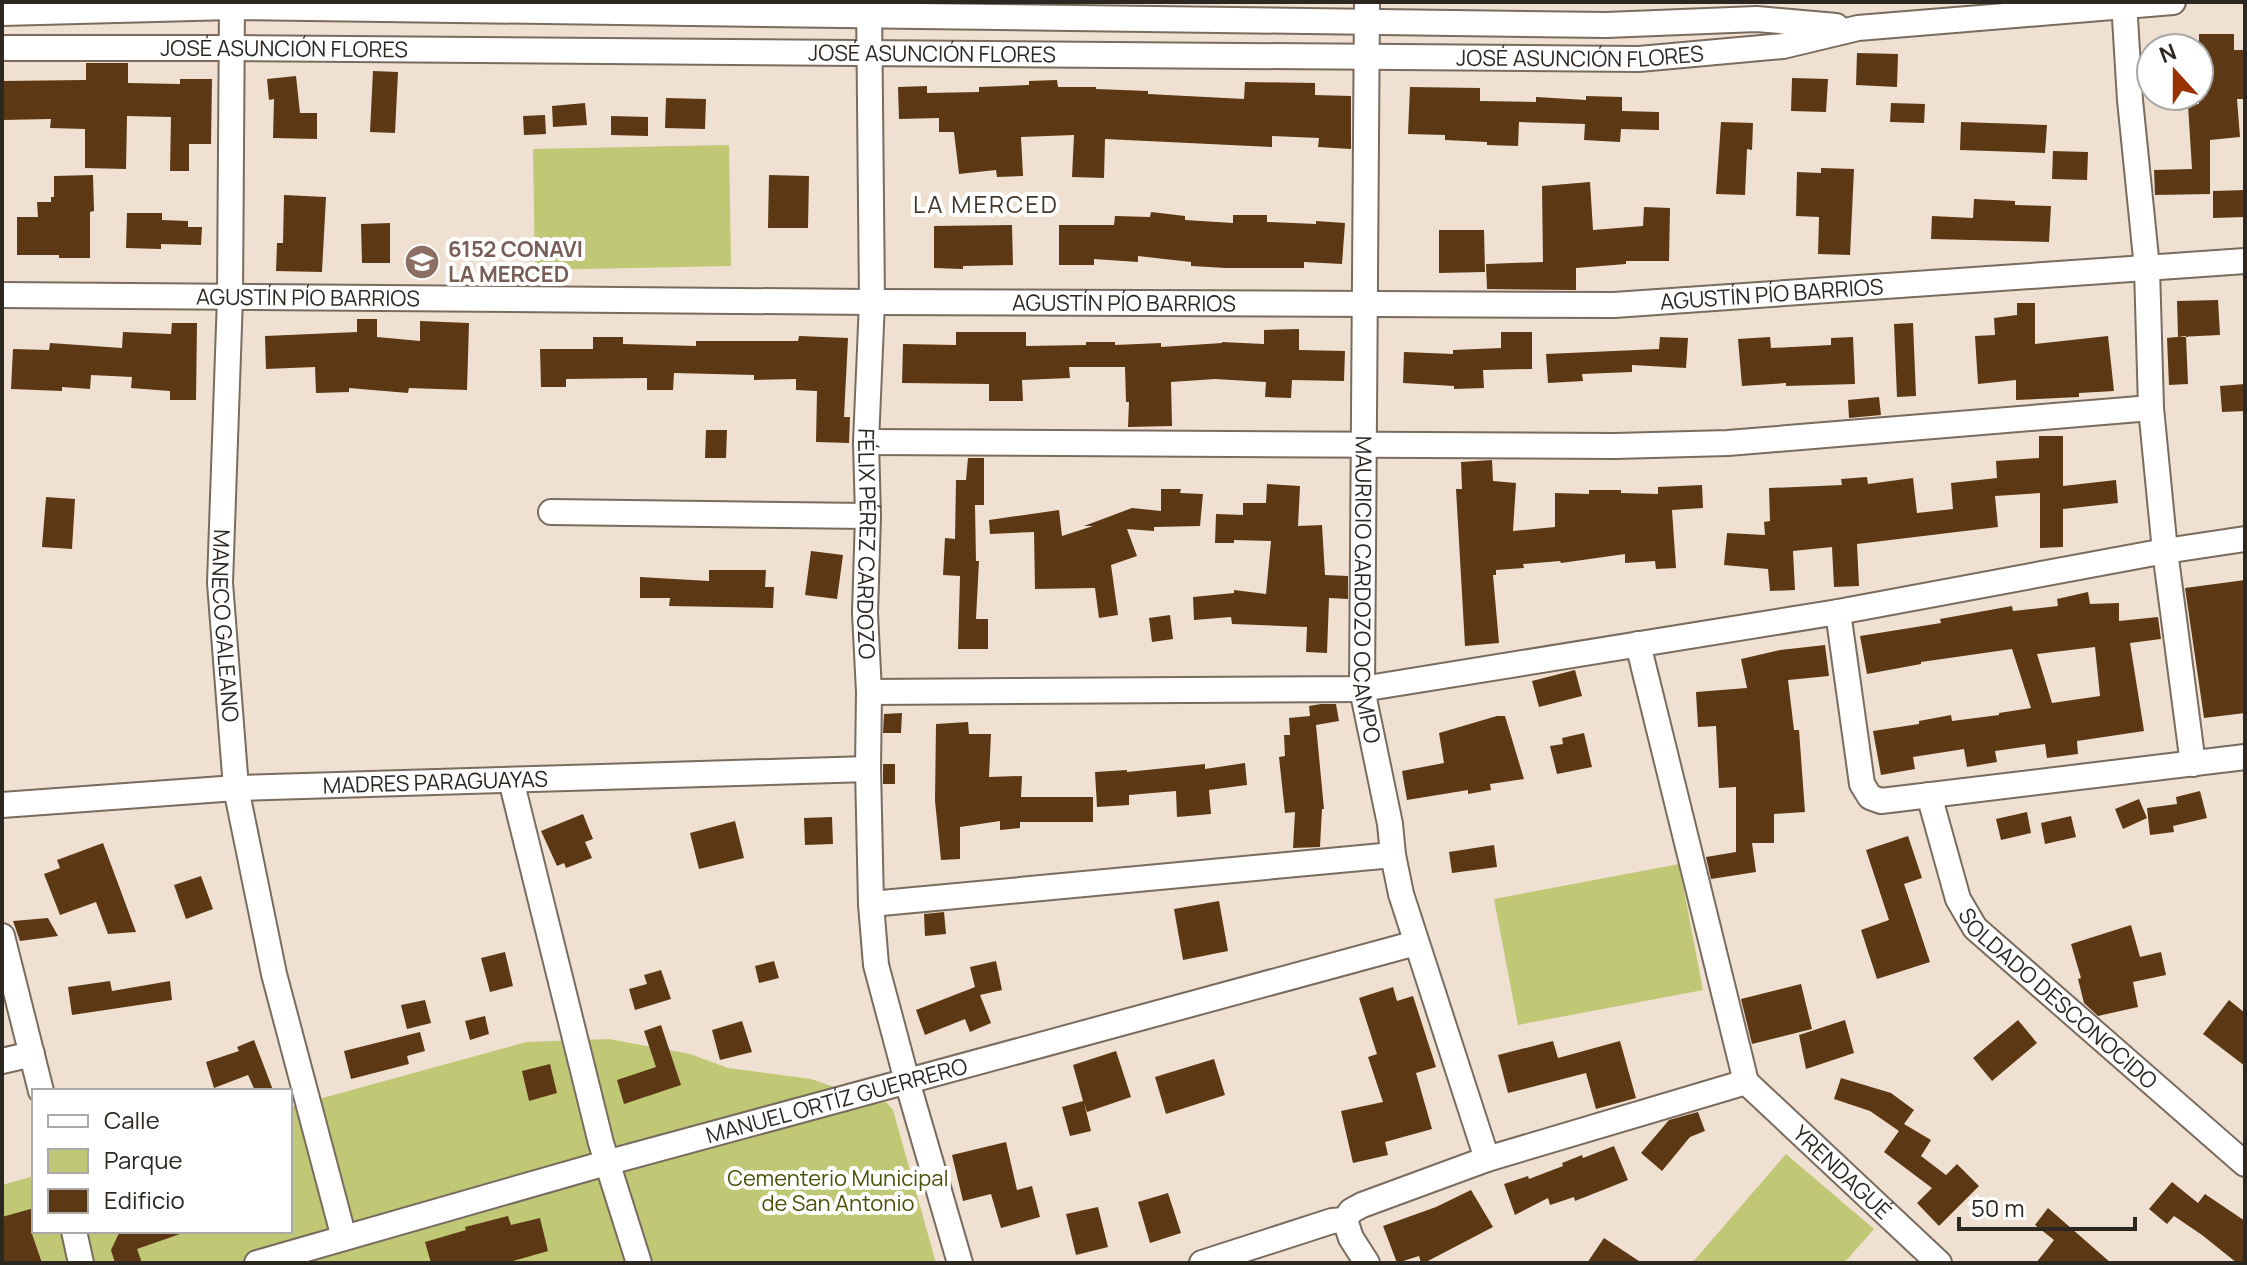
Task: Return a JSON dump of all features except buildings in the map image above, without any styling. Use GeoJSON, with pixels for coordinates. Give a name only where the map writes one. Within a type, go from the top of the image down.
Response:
{"type":"FeatureCollection","features":[{"type":"Feature","properties":{"kind":"street","name":"JOSÉ ASUNCIÓN FLORES"},"geometry":{"type":"LineString","coordinates":[[2,48],[1639,59],[1783,46],[1858,28],[2173,2]]}},
{"type":"Feature","properties":{"kind":"street","name":"JOSÉ ASUNCIÓN FLORES"},"geometry":{"type":"LineString","coordinates":[[2,13],[232,4],[1366,12],[1606,25],[1757,19],[1858,28]]}},
{"type":"Feature","properties":{"kind":"street","name":"MANECO GALEANO"},"geometry":{"type":"LineString","coordinates":[[232,4],[230,297],[220,583],[236,788],[274,974],[344,1238]]}},
{"type":"Feature","properties":{"kind":"street"},"geometry":{"type":"LineString","coordinates":[[2124,4],[2147,268],[2151,408],[2165,551],[2193,764]]}},
{"type":"Feature","properties":{"kind":"street","name":"FÉLIX PÉREZ CARDOZO"},"geometry":{"type":"LineString","coordinates":[[869,9],[872,302],[866,442],[868,516],[865,613],[871,904],[876,965],[960,1263]]}},
{"type":"Feature","properties":{"kind":"street","name":"MAURICIO CARDOZO OCAMPO"},"geometry":{"type":"LineString","coordinates":[[1366,12],[1362,689],[1401,894],[1487,1159]]}},
{"type":"Feature","properties":{"kind":"street","name":"AGUSTÍN PÍO BARRIOS"},"geometry":{"type":"LineString","coordinates":[[2,295],[1614,305],[2245,261]]}},
{"type":"Feature","properties":{"kind":"street"},"geometry":{"type":"LineString","coordinates":[[866,442],[1615,446],[1728,443],[2151,408]]}},
{"type":"Feature","properties":{"kind":"street"},"geometry":{"type":"LineString","coordinates":[[551,512],[868,516]]}},
{"type":"Feature","properties":{"kind":"street"},"geometry":{"type":"LineString","coordinates":[[869,692],[1362,689],[1838,612],[2245,539]]}},
{"type":"Feature","properties":{"kind":"street"},"geometry":{"type":"LineString","coordinates":[[1838,612],[1862,784],[1870,797],[1881,801],[2245,757]]}},
{"type":"Feature","properties":{"kind":"street"},"geometry":{"type":"LineString","coordinates":[[1202,1263],[1348,1216],[1362,1205],[1487,1159],[1746,1082],[1638,644]]}},
{"type":"Feature","properties":{"kind":"street","name":"MADRES PARAGUAYAS"},"geometry":{"type":"LineString","coordinates":[[2,805],[236,788],[868,769]]}},
{"type":"Feature","properties":{"kind":"street"},"geometry":{"type":"LineString","coordinates":[[511,780],[606,1163],[639,1263]]}},
{"type":"Feature","properties":{"kind":"street","name":"SOLDADO DESCONOCIDO"},"geometry":{"type":"LineString","coordinates":[[1929,795],[1958,899],[1975,928],[2245,1164]]}},
{"type":"Feature","properties":{"kind":"street"},"geometry":{"type":"LineString","coordinates":[[871,904],[1393,855]]}},
{"type":"Feature","properties":{"kind":"street"},"geometry":{"type":"LineString","coordinates":[[2,936],[41,1089]]}},
{"type":"Feature","properties":{"kind":"street","name":"MANUEL ORTÍZ GUERRERO"},"geometry":{"type":"LineString","coordinates":[[257,1263],[606,1163],[1416,943]]}},
{"type":"Feature","properties":{"kind":"street"},"geometry":{"type":"LineString","coordinates":[[2,1061],[32,1054]]}},
{"type":"Feature","properties":{"kind":"street","name":"YRENDAGUÉ"},"geometry":{"type":"LineString","coordinates":[[1746,1082],[1939,1263]]}},
{"type":"Feature","properties":{"kind":"street"},"geometry":{"type":"LineString","coordinates":[[1348,1216],[1351,1238],[1367,1263]]}},
{"type":"Feature","properties":{"kind":"street"},"geometry":{"type":"LineString","coordinates":[[74,1233],[81,1263]]}},
{"type":"Feature","properties":{"kind":"green space"},"geometry":{"type":"Polygon","coordinates":[[[729,145],[731,266],[535,270],[533,149],[729,145]]]}},
{"type":"Feature","properties":{"kind":"green space"},"geometry":{"type":"Polygon","coordinates":[[[1679,864],[1703,990],[1518,1025],[1494,899],[1679,864]]]}},
{"type":"Feature","properties":{"kind":"green space","name":"Cementerio Municipal de San Antonio"},"geometry":{"type":"Polygon","coordinates":[[[609,1039],[690,1054],[728,1068],[811,1079],[852,1093],[865,1106],[886,1102],[893,1110],[936,1263],[2,1263],[2,1185],[32,1177],[32,1233],[292,1233],[292,1106],[526,1042],[609,1039]]]}},
{"type":"Feature","properties":{"kind":"green space"},"geometry":{"type":"Polygon","coordinates":[[[1786,1154],[1874,1229],[1844,1263],[1692,1263],[1786,1154]]]}},
{"type":"Feature","properties":{"kind":"place","name":"6152 CONAVI LA MERCED"},"geometry":{"type":"Point","coordinates":[422,262]}},
{"type":"Feature","properties":{"kind":"district","name":"LA MERCED"},"geometry":{"type":"Point","coordinates":[986,203]}}]}
